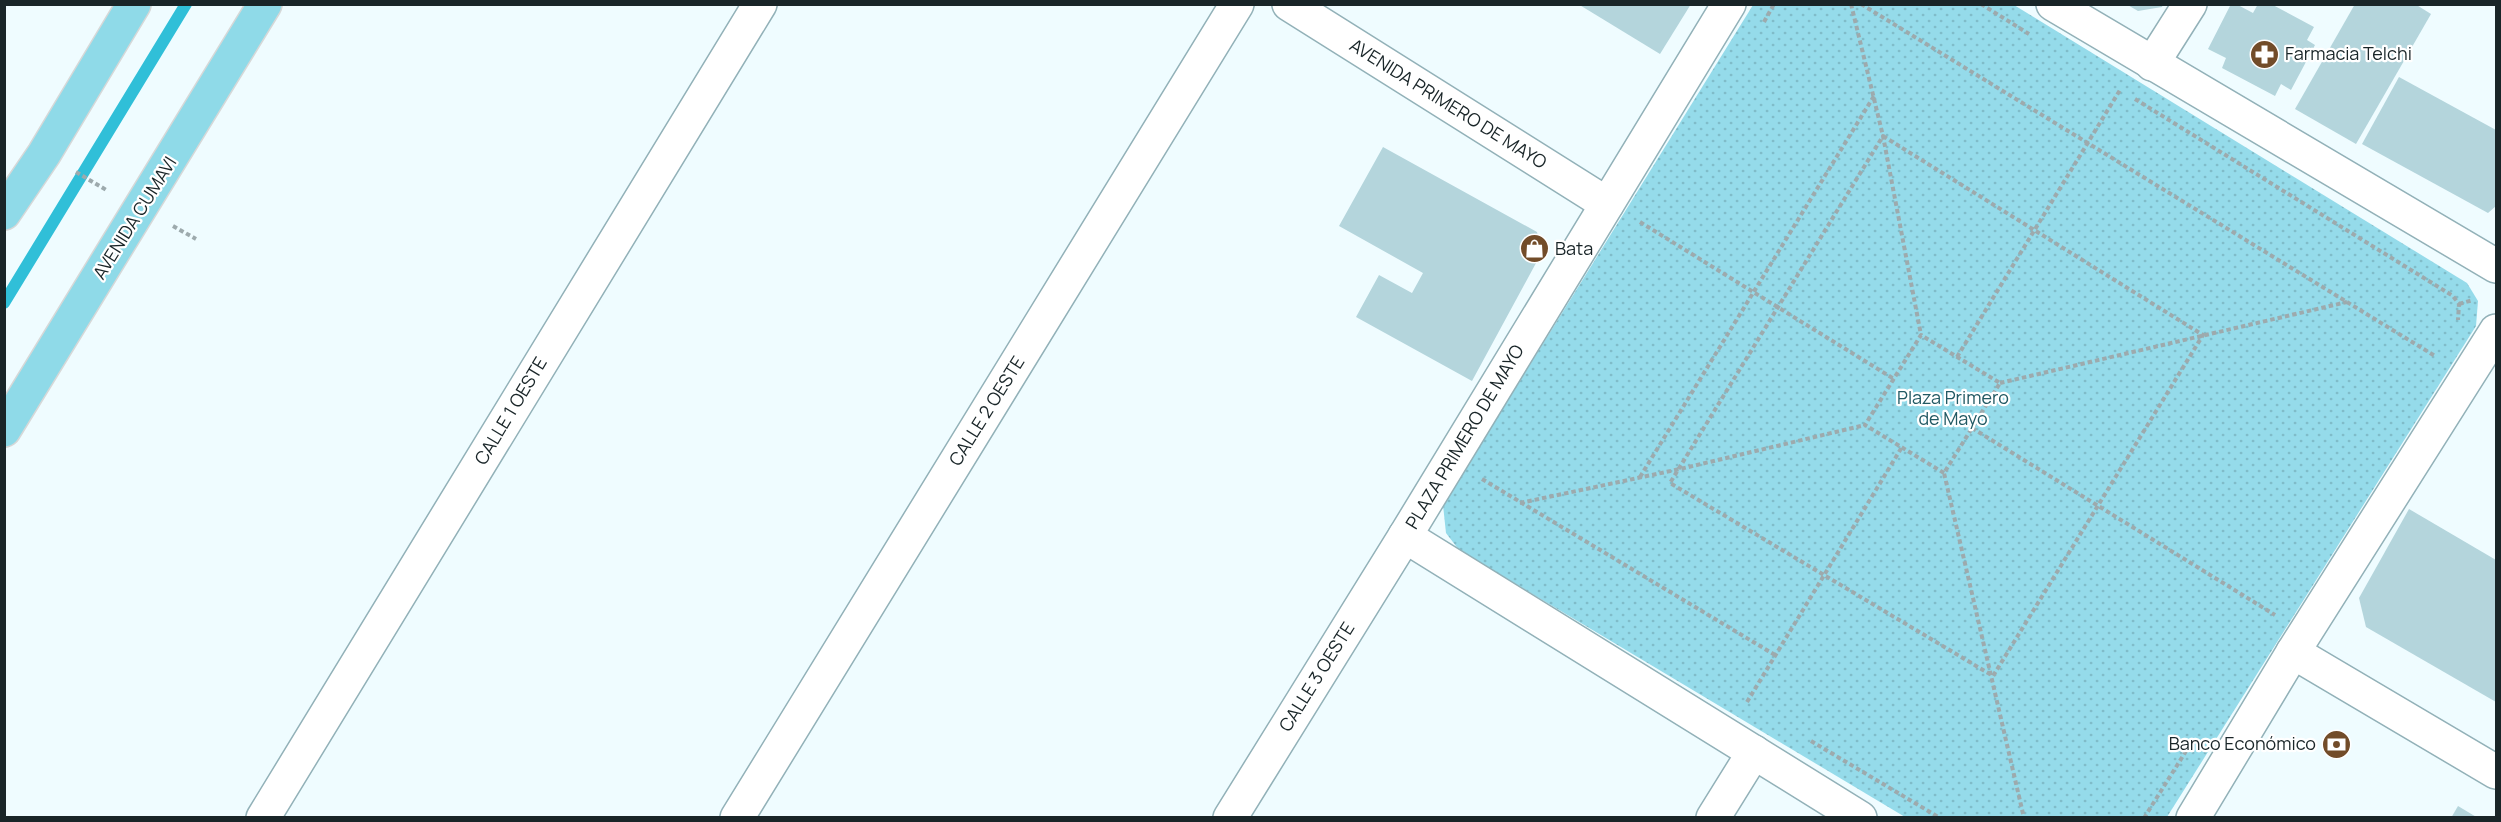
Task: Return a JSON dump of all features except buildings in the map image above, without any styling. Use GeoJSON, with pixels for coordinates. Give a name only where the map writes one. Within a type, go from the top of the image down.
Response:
{"type":"FeatureCollection","features":[{"type":"Feature","properties":{"kind":"main road"},"geometry":{"type":"LineString","coordinates":[[4,213],[45,154],[134,4]]}},
{"type":"Feature","properties":{"kind":"main road","name":"AVENIDA CUMAVI"},"geometry":{"type":"LineString","coordinates":[[4,430],[266,4]]}},
{"type":"Feature","properties":{"kind":"street","name":"CALLE 1 OESTE"},"geometry":{"type":"LineString","coordinates":[[262,818],[760,4]]}},
{"type":"Feature","properties":{"kind":"street","name":"CALLE 2 OESTE"},"geometry":{"type":"LineString","coordinates":[[737,818],[1237,4]]}},
{"type":"Feature","properties":{"kind":"street","name":"AVENIDA PRIMERO DE MAYO"},"geometry":{"type":"LineString","coordinates":[[1289,4],[1607,204]]}},
{"type":"Feature","properties":{"kind":"street","name":"PLAZA PRIMERO DE MAYO"},"geometry":{"type":"LineString","coordinates":[[1729,4],[1405,536],[1860,818]]}},
{"type":"Feature","properties":{"kind":"street"},"geometry":{"type":"LineString","coordinates":[[2053,4],[2496,266]]}},
{"type":"Feature","properties":{"kind":"street"},"geometry":{"type":"LineString","coordinates":[[2152,64],[2190,4]]}},
{"type":"Feature","properties":{"kind":"street"},"geometry":{"type":"LineString","coordinates":[[2193,818],[2299,641],[2496,331]]}},
{"type":"Feature","properties":{"kind":"street","name":"CALLE 3 OESTE"},"geometry":{"type":"LineString","coordinates":[[1230,818],[1405,536]]}},
{"type":"Feature","properties":{"kind":"street"},"geometry":{"type":"LineString","coordinates":[[2299,641],[2496,772]]}},
{"type":"Feature","properties":{"kind":"street"},"geometry":{"type":"LineString","coordinates":[[1713,818],[1754,752]]}},
{"type":"Feature","properties":{"kind":"path"},"geometry":{"type":"LineString","coordinates":[[1762,24],[1774,4]]}},
{"type":"Feature","properties":{"kind":"path"},"geometry":{"type":"LineString","coordinates":[[1851,4],[1883,136],[1921,335],[1865,425]]}},
{"type":"Feature","properties":{"kind":"path"},"geometry":{"type":"LineString","coordinates":[[1861,4],[2435,356]]}},
{"type":"Feature","properties":{"kind":"path"},"geometry":{"type":"LineString","coordinates":[[1981,4],[2030,35]]}},
{"type":"Feature","properties":{"kind":"path"},"geometry":{"type":"LineString","coordinates":[[1957,357],[2120,90],[2453,296],[2459,304],[2458,320],[2453,329]]}},
{"type":"Feature","properties":{"kind":"path"},"geometry":{"type":"LineString","coordinates":[[1640,477],[1874,96]]}},
{"type":"Feature","properties":{"kind":"path"},"geometry":{"type":"LineString","coordinates":[[1883,136],[2203,335]]}},
{"type":"Feature","properties":{"kind":"path"},"geometry":{"type":"LineString","coordinates":[[1883,136],[1670,483],[1993,676]]}},
{"type":"Feature","properties":{"kind":"path"},"geometry":{"type":"LineString","coordinates":[[74,171],[117,195]]}},
{"type":"Feature","properties":{"kind":"path"},"geometry":{"type":"LineString","coordinates":[[1607,204],[1640,222],[1894,379]]}},
{"type":"Feature","properties":{"kind":"path"},"geometry":{"type":"LineString","coordinates":[[1634,232],[1646,212]]}},
{"type":"Feature","properties":{"kind":"path"},"geometry":{"type":"LineString","coordinates":[[1921,335],[2000,383],[2347,302]]}},
{"type":"Feature","properties":{"kind":"path"},"geometry":{"type":"LineString","coordinates":[[1993,676],[2203,335]]}},
{"type":"Feature","properties":{"kind":"path"},"geometry":{"type":"LineString","coordinates":[[2429,366],[2441,347]]}},
{"type":"Feature","properties":{"kind":"path"},"geometry":{"type":"LineString","coordinates":[[1944,473],[2000,383]]}},
{"type":"Feature","properties":{"kind":"path"},"geometry":{"type":"LineString","coordinates":[[1520,502],[1680,469],[1865,425],[1944,473],[1993,676],[2024,818]]}},
{"type":"Feature","properties":{"kind":"path"},"geometry":{"type":"LineString","coordinates":[[1972,428],[2273,614],[2299,641]]}},
{"type":"Feature","properties":{"kind":"path"},"geometry":{"type":"LineString","coordinates":[[1747,702],[1902,447]]}},
{"type":"Feature","properties":{"kind":"path"},"geometry":{"type":"LineString","coordinates":[[1476,487],[1487,469]]}},
{"type":"Feature","properties":{"kind":"path"},"geometry":{"type":"LineString","coordinates":[[1481,479],[1775,656]]}},
{"type":"Feature","properties":{"kind":"path"},"geometry":{"type":"LineString","coordinates":[[2267,623],[2279,604]]}},
{"type":"Feature","properties":{"kind":"path"},"geometry":{"type":"LineString","coordinates":[[1737,696],[1757,708]]}},
{"type":"Feature","properties":{"kind":"path"},"geometry":{"type":"LineString","coordinates":[[2145,818],[2199,730]]}},
{"type":"Feature","properties":{"kind":"path"},"geometry":{"type":"LineString","coordinates":[[1808,739],[1940,818]]}},
{"type":"Feature","properties":{"kind":"green space","name":"Plaza Primero de Mayo"},"geometry":{"type":"Polygon","coordinates":[[[1753,5],[2014,5],[2467,283],[2478,301],[2476,326],[2167,817],[1905,817],[1459,550],[1446,533],[1443,505],[1753,5]]]}},
{"type":"Feature","properties":{"kind":"waterway"},"geometry":{"type":"LineString","coordinates":[[4,303],[186,4]]}},
{"type":"Feature","properties":{"kind":"place","name":"Farmacia Telchi"},"geometry":{"type":"Point","coordinates":[2264,54]}},
{"type":"Feature","properties":{"kind":"place","name":"Bata"},"geometry":{"type":"Point","coordinates":[1534,249]}},
{"type":"Feature","properties":{"kind":"place","name":"Banco Económico"},"geometry":{"type":"Point","coordinates":[2337,744]}}]}
